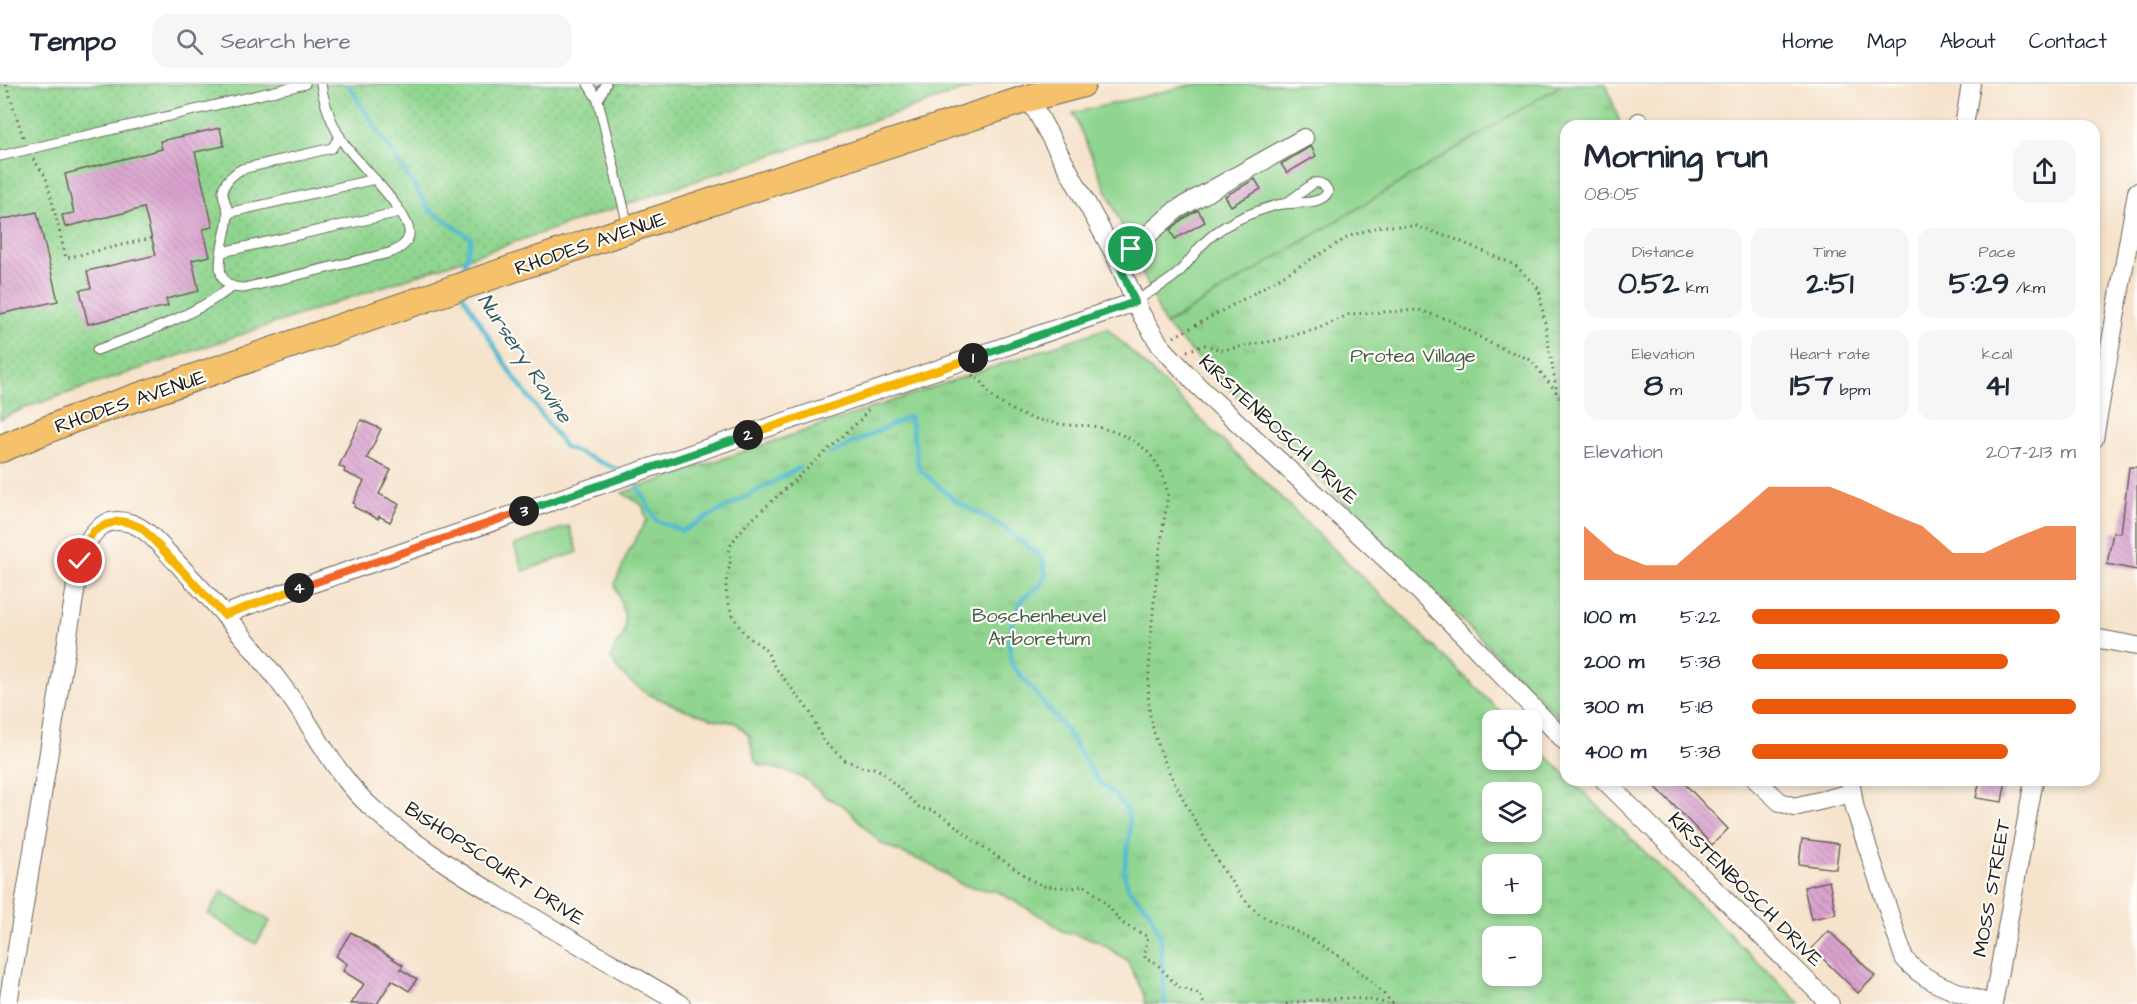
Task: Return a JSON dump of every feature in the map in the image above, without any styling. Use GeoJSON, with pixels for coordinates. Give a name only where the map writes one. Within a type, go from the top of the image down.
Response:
{"type":"FeatureCollection","features":[{"type":"Feature","properties":{"kind":"main road","name":"RHODES AVENUE"},"geometry":{"type":"LineString","coordinates":[[0,449],[73,419],[628,229],[1029,98],[1082,84]]}},
{"type":"Feature","properties":{"kind":"street"},"geometry":{"type":"LineString","coordinates":[[1965,120],[1971,84]]}},
{"type":"Feature","properties":{"kind":"street","name":"KIRSTENBOSCH DRIVE"},"geometry":{"type":"LineString","coordinates":[[1029,98],[1116,257],[1135,302],[1165,351],[1198,386],[1401,573],[1560,736]]}},
{"type":"Feature","properties":{"kind":"street"},"geometry":{"type":"LineString","coordinates":[[1116,257],[1131,249],[1176,210],[1304,138]]}},
{"type":"Feature","properties":{"kind":"street"},"geometry":{"type":"LineString","coordinates":[[2100,405],[2137,192]]}},
{"type":"Feature","properties":{"kind":"street"},"geometry":{"type":"LineString","coordinates":[[224,615],[249,604],[1135,302]]}},
{"type":"Feature","properties":{"kind":"street","name":"BISHOPSCOURT DRIVE"},"geometry":{"type":"LineString","coordinates":[[8,1004],[80,561],[86,543],[94,531],[119,521],[142,528],[224,615],[265,662],[357,793],[397,829],[466,876],[681,1004]]}},
{"type":"Feature","properties":{"kind":"street"},"geometry":{"type":"LineString","coordinates":[[2100,639],[2137,645]]}},
{"type":"Feature","properties":{"kind":"street","name":"KIRSTENBOSCH DRIVE"},"geometry":{"type":"LineString","coordinates":[[1610,786],[1830,1004]]}},
{"type":"Feature","properties":{"kind":"street"},"geometry":{"type":"LineString","coordinates":[[1763,786],[1780,802],[1794,807],[1851,787],[1855,808],[1900,951],[1907,962],[1929,979],[1991,1004]]}},
{"type":"Feature","properties":{"kind":"street","name":"MOSS STREET"},"geometry":{"type":"LineString","coordinates":[[1991,1004],[2033,786]]}},
{"type":"Feature","properties":{"kind":"lane"},"geometry":{"type":"LineString","coordinates":[[0,156],[305,84]]}},
{"type":"Feature","properties":{"kind":"lane"},"geometry":{"type":"LineString","coordinates":[[321,84],[326,106],[340,136],[408,224],[410,234],[406,244],[398,250],[244,288],[232,287],[226,283],[221,276],[220,269],[228,213],[223,190],[235,172],[332,148],[344,149],[353,155]]}},
{"type":"Feature","properties":{"kind":"lane"},"geometry":{"type":"LineString","coordinates":[[588,84],[598,100],[628,229]]}},
{"type":"Feature","properties":{"kind":"lane"},"geometry":{"type":"LineString","coordinates":[[598,100],[606,84]]}},
{"type":"Feature","properties":{"kind":"lane"},"geometry":{"type":"LineString","coordinates":[[332,148],[340,136]]}},
{"type":"Feature","properties":{"kind":"lane"},"geometry":{"type":"LineString","coordinates":[[228,213],[375,179]]}},
{"type":"Feature","properties":{"kind":"lane"},"geometry":{"type":"LineString","coordinates":[[1135,302],[1176,275],[1202,245],[1221,228],[1244,216],[1288,202]]}},
{"type":"Feature","properties":{"kind":"lane"},"geometry":{"type":"LineString","coordinates":[[222,252],[400,212]]}},
{"type":"Feature","properties":{"kind":"lane"},"geometry":{"type":"LineString","coordinates":[[97,350],[198,310],[232,287]]}},
{"type":"Feature","properties":{"kind":"path"},"geometry":{"type":"LineString","coordinates":[[57,221],[66,258],[152,238]]}},
{"type":"Feature","properties":{"kind":"path"},"geometry":{"type":"LineString","coordinates":[[1165,351],[1250,296],[1350,236],[1381,226],[1416,226],[1457,240],[1515,265],[1539,289],[1557,393]]}},
{"type":"Feature","properties":{"kind":"path"},"geometry":{"type":"LineString","coordinates":[[1165,351],[1206,345],[1221,350],[1273,341],[1317,329],[1350,314],[1419,310],[1452,321],[1490,343],[1531,360],[1560,399]]}},
{"type":"Feature","properties":{"kind":"path"},"geometry":{"type":"LineString","coordinates":[[964,362],[967,372],[981,379],[991,395],[1017,413],[1066,425],[1091,426],[1127,437],[1142,446],[1159,464],[1168,494],[1152,622],[1149,702],[1157,739],[1172,776],[1209,846],[1235,887],[1256,911],[1304,935],[1337,956],[1376,986],[1390,1004]]}},
{"type":"Feature","properties":{"kind":"path"},"geometry":{"type":"LineString","coordinates":[[872,393],[870,405],[860,420],[745,526],[731,545],[726,586],[728,600],[737,624],[753,641],[763,646],[769,653],[771,662],[778,673],[788,682],[810,712],[824,742],[833,751],[854,765],[881,771],[920,808],[934,811],[947,819],[976,842],[1043,886],[1073,888],[1083,885],[1089,888],[1122,923],[1148,937],[1144,951],[1145,959],[1156,963],[1178,987],[1200,994],[1204,1004]]}},
{"type":"Feature","properties":{"kind":"path"},"geometry":{"type":"LineString","coordinates":[[1286,1004],[1329,999],[1361,999],[1390,1004]]}},
{"type":"Feature","properties":{"kind":"green space"},"geometry":{"type":"Polygon","coordinates":[[[0,84],[982,84],[30,406],[0,419],[0,84]]]}},
{"type":"Feature","properties":{"kind":"green space"},"geometry":{"type":"Polygon","coordinates":[[[1195,84],[1563,84],[1165,325],[1073,113],[1195,84]]]}},
{"type":"Feature","properties":{"kind":"green space","name":"Protea Village"},"geometry":{"type":"Polygon","coordinates":[[[1563,84],[1606,84],[1619,120],[1560,120],[1560,718],[1165,325],[1563,84]]]}},
{"type":"Feature","properties":{"kind":"green space","name":"Boschenheuvel Arboretum"},"geometry":{"type":"Polygon","coordinates":[[[1107,328],[1499,710],[1482,710],[1482,770],[1542,770],[1542,752],[1560,769],[1560,786],[1577,786],[1801,1004],[1145,1004],[1144,995],[1127,960],[1096,940],[1062,931],[1048,920],[998,892],[962,885],[931,865],[882,844],[844,806],[826,797],[805,779],[789,772],[760,765],[755,761],[749,736],[736,723],[713,719],[648,694],[618,670],[611,659],[615,646],[623,636],[625,626],[624,613],[615,584],[629,550],[647,520],[642,505],[622,493],[1107,328]]]}},
{"type":"Feature","properties":{"kind":"green space"},"geometry":{"type":"Polygon","coordinates":[[[569,526],[578,552],[523,571],[514,545],[569,526]]]}},
{"type":"Feature","properties":{"kind":"green space"},"geometry":{"type":"Polygon","coordinates":[[[222,891],[270,921],[256,944],[208,914],[222,891]]]}},
{"type":"Feature","properties":{"kind":"building"},"geometry":{"type":"Polygon","coordinates":[[[220,128],[224,146],[195,152],[213,227],[203,229],[210,256],[192,260],[199,291],[166,299],[168,306],[88,324],[80,290],[91,288],[87,271],[156,255],[144,208],[65,227],[62,215],[74,213],[65,174],[162,149],[160,141],[220,128]]]}},
{"type":"Feature","properties":{"kind":"building"},"geometry":{"type":"Polygon","coordinates":[[[1311,146],[1316,156],[1287,173],[1281,164],[1311,146]]]}},
{"type":"Feature","properties":{"kind":"building"},"geometry":{"type":"Polygon","coordinates":[[[1255,179],[1261,189],[1231,206],[1225,196],[1255,179]]]}},
{"type":"Feature","properties":{"kind":"building"},"geometry":{"type":"Polygon","coordinates":[[[1198,210],[1205,222],[1175,239],[1170,230],[1198,210]]]}},
{"type":"Feature","properties":{"kind":"building"},"geometry":{"type":"Polygon","coordinates":[[[37,212],[58,301],[0,314],[0,220],[37,212]]]}},
{"type":"Feature","properties":{"kind":"building"},"geometry":{"type":"Polygon","coordinates":[[[361,420],[381,429],[367,458],[391,470],[379,494],[399,504],[390,522],[379,516],[378,519],[354,507],[353,503],[364,481],[344,472],[345,469],[339,466],[361,420]]]}},
{"type":"Feature","properties":{"kind":"building"},"geometry":{"type":"Polygon","coordinates":[[[2129,467],[2137,467],[2137,570],[2107,564],[2113,532],[2121,533],[2129,467]]]}},
{"type":"Feature","properties":{"kind":"building"},"geometry":{"type":"Polygon","coordinates":[[[1655,786],[1687,786],[1728,829],[1712,845],[1655,786]]]}},
{"type":"Feature","properties":{"kind":"building"},"geometry":{"type":"Polygon","coordinates":[[[1979,786],[2005,786],[2002,802],[1976,798],[1979,786]]]}},
{"type":"Feature","properties":{"kind":"building"},"geometry":{"type":"Polygon","coordinates":[[[1802,839],[1839,844],[1836,869],[1799,864],[1802,839]]]}},
{"type":"Feature","properties":{"kind":"building"},"geometry":{"type":"Polygon","coordinates":[[[1829,881],[1836,914],[1811,919],[1804,887],[1829,881]]]}},
{"type":"Feature","properties":{"kind":"building"},"geometry":{"type":"Polygon","coordinates":[[[1829,931],[1875,976],[1858,993],[1812,948],[1829,931]]]}},
{"type":"Feature","properties":{"kind":"building"},"geometry":{"type":"Polygon","coordinates":[[[351,932],[403,965],[400,969],[417,979],[409,991],[392,980],[377,1004],[351,1004],[364,984],[343,971],[347,964],[336,956],[351,932]]]}},
{"type":"Feature","properties":{"kind":"waterway","name":"Nursery Ravine"},"geometry":{"type":"LineString","coordinates":[[349,86],[430,210],[471,238],[462,276]]}},
{"type":"Feature","properties":{"kind":"waterway","name":"Nursery Ravine"},"geometry":{"type":"LineString","coordinates":[[463,295],[509,370],[565,447],[624,472]]}},
{"type":"Feature","properties":{"kind":"waterway"},"geometry":{"type":"LineString","coordinates":[[830,454],[910,416],[919,469],[956,501],[1002,526],[1042,558],[1046,574],[1040,586],[1023,598],[1014,614],[1009,642],[1012,665],[1066,730],[1098,781],[1116,796],[1128,812],[1130,831],[1124,873],[1128,888],[1149,910],[1160,935],[1165,1004]]}},
{"type":"Feature","properties":{"kind":"waterway","name":"Nursery Ravine"},"geometry":{"type":"LineString","coordinates":[[633,478],[656,520],[682,531],[799,468]]}},
{"type":"Feature","properties":{"kind":"route"},"geometry":{"type":"LineString","coordinates":[[80,561],[86,543],[94,531],[119,521],[130,523],[142,528],[224,615],[249,604],[1135,302],[1116,257],[1131,249]]}}]}
